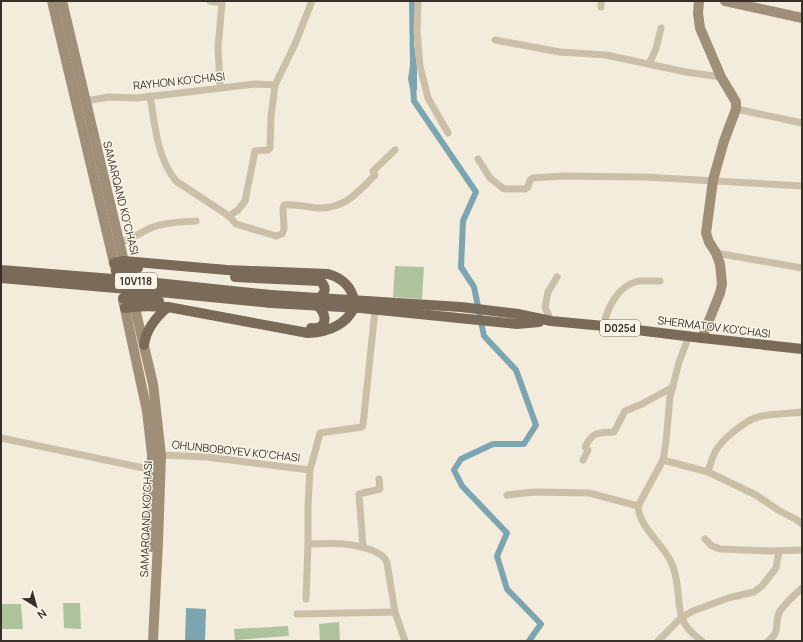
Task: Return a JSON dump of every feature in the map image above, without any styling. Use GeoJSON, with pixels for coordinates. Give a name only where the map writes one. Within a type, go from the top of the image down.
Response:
{"type":"FeatureCollection","features":[{"type":"Feature","properties":{"kind":"main road","name":"SAMARQAND KO'CHASI"},"geometry":{"type":"LineString","coordinates":[[52,1],[120,266],[128,302],[147,411],[153,470],[147,641]]}},
{"type":"Feature","properties":{"kind":"main road","name":"SAMARQAND KO'CHASI"},"geometry":{"type":"LineString","coordinates":[[62,1],[85,101],[114,243]]}},
{"type":"Feature","properties":{"kind":"main road"},"geometry":{"type":"LineString","coordinates":[[699,1],[698,13],[700,28],[720,77],[736,102],[736,109],[724,141],[713,180],[706,233],[720,264],[722,284],[720,293],[702,338]]}},
{"type":"Feature","properties":{"kind":"main road"},"geometry":{"type":"LineString","coordinates":[[725,1],[737,2],[802,18]]}},
{"type":"Feature","properties":{"kind":"main road"},"geometry":{"type":"LineString","coordinates":[[120,266],[235,277],[320,281],[325,288],[324,294],[318,302],[324,314],[324,321],[320,327],[314,328],[272,322],[218,310],[128,302]]}},
{"type":"Feature","properties":{"kind":"main road"},"geometry":{"type":"LineString","coordinates":[[120,266],[328,274],[340,278],[347,285],[352,291],[354,305],[345,320],[335,327],[322,332],[308,333],[168,307],[128,302]]}},
{"type":"Feature","properties":{"kind":"main road","name":"10V118"},"geometry":{"type":"LineString","coordinates":[[1,270],[138,281],[271,299]]}},
{"type":"Feature","properties":{"kind":"main road","name":"10V118"},"geometry":{"type":"LineString","coordinates":[[1,278],[139,290],[354,305]]}},
{"type":"Feature","properties":{"kind":"main road","name":"SAMARQAND KO'CHASI"},"geometry":{"type":"LineString","coordinates":[[128,302],[144,345],[153,384],[161,456],[153,641]]}},
{"type":"Feature","properties":{"kind":"main road","name":"D025d"},"geometry":{"type":"LineString","coordinates":[[354,305],[375,310],[458,312]]}},
{"type":"Feature","properties":{"kind":"main road","name":"D025d"},"geometry":{"type":"LineString","coordinates":[[354,305],[458,312]]}},
{"type":"Feature","properties":{"kind":"main road"},"geometry":{"type":"LineString","coordinates":[[144,345],[145,338],[154,320],[168,307]]}},
{"type":"Feature","properties":{"kind":"main road","name":"SHERMATOV KO'CHASI"},"geometry":{"type":"LineString","coordinates":[[458,312],[517,319],[604,326],[802,349]]}},
{"type":"Feature","properties":{"kind":"street"},"geometry":{"type":"LineString","coordinates":[[210,1],[222,3],[218,48],[220,88]]}},
{"type":"Feature","properties":{"kind":"street"},"geometry":{"type":"LineString","coordinates":[[229,216],[238,210],[244,201],[255,151],[268,150],[270,148],[271,117],[276,85],[295,44],[312,1]]}},
{"type":"Feature","properties":{"kind":"street"},"geometry":{"type":"LineString","coordinates":[[418,1],[417,31],[424,90],[448,134]]}},
{"type":"Feature","properties":{"kind":"street"},"geometry":{"type":"LineString","coordinates":[[649,64],[656,49],[661,28]]}},
{"type":"Feature","properties":{"kind":"street"},"geometry":{"type":"LineString","coordinates":[[495,40],[560,52],[606,55],[720,77]]}},
{"type":"Feature","properties":{"kind":"street","name":"RAYHON KO'CHASI"},"geometry":{"type":"LineString","coordinates":[[85,101],[109,97],[138,98],[256,84],[276,85]]}},
{"type":"Feature","properties":{"kind":"street"},"geometry":{"type":"LineString","coordinates":[[150,96],[156,132],[162,155],[170,175],[176,181],[229,216],[233,221],[242,226],[276,236],[282,234],[284,229],[284,205],[326,208],[345,203],[354,197],[375,175],[373,171],[395,150]]}},
{"type":"Feature","properties":{"kind":"street"},"geometry":{"type":"LineString","coordinates":[[736,109],[802,123]]}},
{"type":"Feature","properties":{"kind":"street"},"geometry":{"type":"LineString","coordinates":[[478,159],[490,178],[504,189],[525,189],[528,188],[530,180],[533,178],[562,176],[713,180],[802,186]]}},
{"type":"Feature","properties":{"kind":"street"},"geometry":{"type":"LineString","coordinates":[[114,243],[132,239],[153,227],[196,221]]}},
{"type":"Feature","properties":{"kind":"street"},"geometry":{"type":"LineString","coordinates":[[716,253],[802,268]]}},
{"type":"Feature","properties":{"kind":"street"},"geometry":{"type":"LineString","coordinates":[[551,321],[545,307],[548,292],[557,277]]}},
{"type":"Feature","properties":{"kind":"street"},"geometry":{"type":"LineString","coordinates":[[604,326],[604,320],[612,303],[622,289],[636,282],[660,281]]}},
{"type":"Feature","properties":{"kind":"street","name":"OHUNBOBOYEV KO'CHASI"},"geometry":{"type":"LineString","coordinates":[[306,599],[310,470],[320,433],[362,427],[363,425],[375,310]]}},
{"type":"Feature","properties":{"kind":"street"},"geometry":{"type":"LineString","coordinates":[[689,336],[679,362],[672,387],[666,442],[662,460],[638,506],[642,521],[666,552],[672,563],[676,575],[681,618],[699,640]]}},
{"type":"Feature","properties":{"kind":"street"},"geometry":{"type":"LineString","coordinates":[[583,460],[588,450],[586,448],[590,437],[596,433],[614,432],[625,411],[642,404],[672,387]]}},
{"type":"Feature","properties":{"kind":"street"},"geometry":{"type":"LineString","coordinates":[[708,472],[715,451],[719,445],[750,421],[758,417],[802,412]]}},
{"type":"Feature","properties":{"kind":"street"},"geometry":{"type":"LineString","coordinates":[[1,438],[153,470]]}},
{"type":"Feature","properties":{"kind":"street","name":"OHUNBOBOYEV KO'CHASI"},"geometry":{"type":"LineString","coordinates":[[161,456],[207,457],[310,470]]}},
{"type":"Feature","properties":{"kind":"street"},"geometry":{"type":"LineString","coordinates":[[662,460],[708,472],[756,495],[802,524]]}},
{"type":"Feature","properties":{"kind":"street"},"geometry":{"type":"LineString","coordinates":[[363,547],[359,494],[380,489],[380,479]]}},
{"type":"Feature","properties":{"kind":"street"},"geometry":{"type":"LineString","coordinates":[[507,495],[535,492],[589,493],[638,506]]}},
{"type":"Feature","properties":{"kind":"street"},"geometry":{"type":"LineString","coordinates":[[705,539],[712,546],[720,549],[779,551],[802,550]]}},
{"type":"Feature","properties":{"kind":"street"},"geometry":{"type":"LineString","coordinates":[[308,544],[338,543],[355,545],[380,554],[386,560],[395,612],[405,641]]}},
{"type":"Feature","properties":{"kind":"street"},"geometry":{"type":"LineString","coordinates":[[658,641],[681,618],[693,611],[728,598],[754,592],[762,586],[773,573],[776,568],[779,551]]}},
{"type":"Feature","properties":{"kind":"street"},"geometry":{"type":"LineString","coordinates":[[771,640],[776,633],[776,620],[780,612],[802,588]]}},
{"type":"Feature","properties":{"kind":"street"},"geometry":{"type":"LineString","coordinates":[[297,614],[395,612]]}},
{"type":"Feature","properties":{"kind":"green space"},"geometry":{"type":"Polygon","coordinates":[[[395,266],[424,267],[422,299],[393,297],[395,266]]]}},
{"type":"Feature","properties":{"kind":"green space"},"geometry":{"type":"Polygon","coordinates":[[[63,603],[80,603],[81,629],[64,628],[63,603]]]}},
{"type":"Feature","properties":{"kind":"green space"},"geometry":{"type":"Polygon","coordinates":[[[1,604],[21,604],[23,629],[1,629],[1,604]]]}},
{"type":"Feature","properties":{"kind":"green space"},"geometry":{"type":"Polygon","coordinates":[[[339,622],[340,641],[320,641],[319,624],[339,622]]]}},
{"type":"Feature","properties":{"kind":"green space"},"geometry":{"type":"Polygon","coordinates":[[[288,626],[289,636],[235,640],[234,629],[288,626]]]}},
{"type":"Feature","properties":{"kind":"water"},"geometry":{"type":"Polygon","coordinates":[[[409,1],[415,1],[414,44],[417,65],[417,90],[411,93],[408,79],[410,65],[409,1]]]}},
{"type":"Feature","properties":{"kind":"water"},"geometry":{"type":"Polygon","coordinates":[[[186,608],[206,609],[205,641],[185,640],[186,608]]]}},
{"type":"Feature","properties":{"kind":"waterway"},"geometry":{"type":"LineString","coordinates":[[413,85],[414,101],[476,192],[463,221],[461,267],[474,287],[484,336],[516,370],[536,425],[524,444],[493,444],[461,459],[454,470],[462,486],[507,533],[497,556],[507,589],[541,624],[529,641]]}}]}
